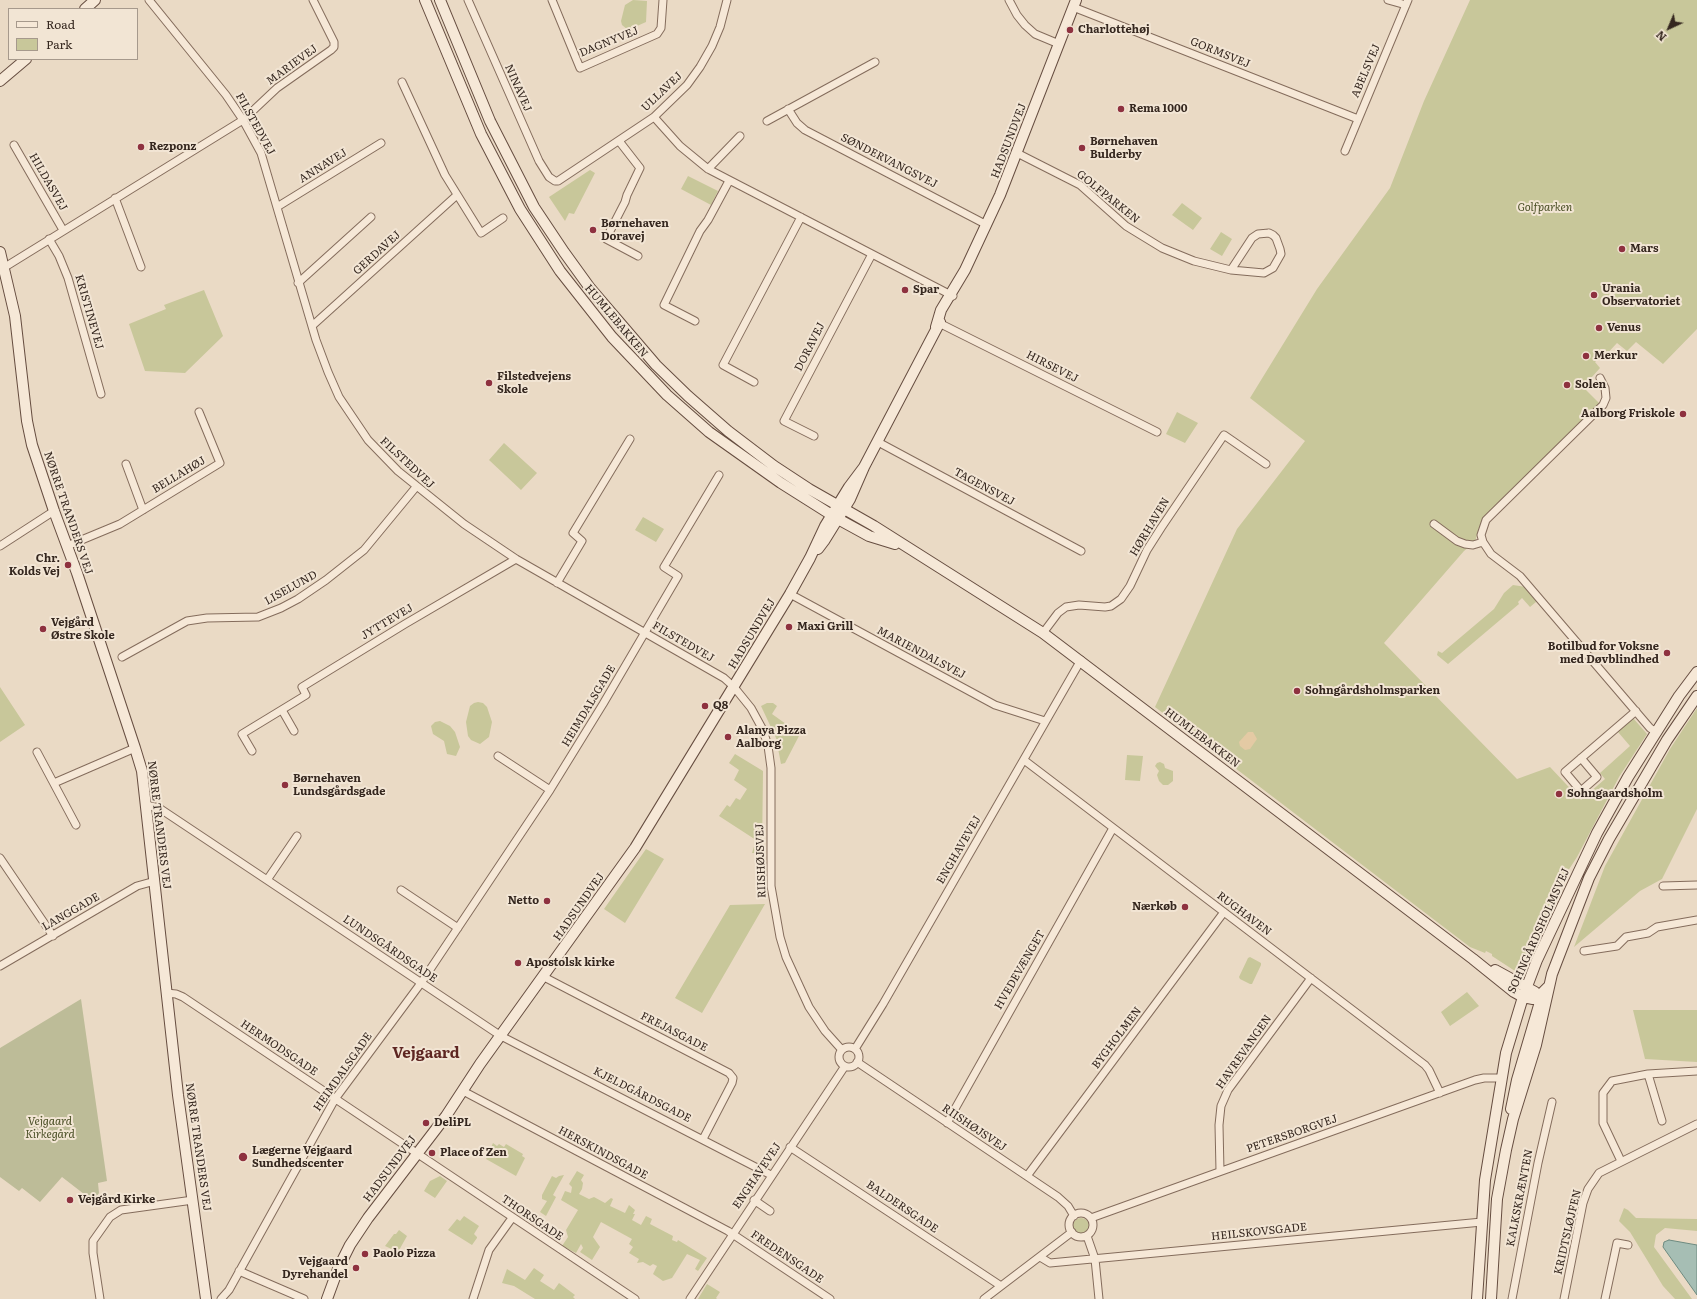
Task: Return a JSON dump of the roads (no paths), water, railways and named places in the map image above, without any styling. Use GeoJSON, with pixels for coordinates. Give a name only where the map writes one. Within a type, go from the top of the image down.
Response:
{"type":"FeatureCollection","features":[{"type":"Feature","properties":{"kind":"street"},"geometry":{"type":"LineString","coordinates":[[86,8],[95,0]]}},
{"type":"Feature","properties":{"kind":"street","name":"FILSTEDVEJ"},"geometry":{"type":"LineString","coordinates":[[149,0],[226,95],[243,120],[261,153],[298,283],[328,372],[340,397],[354,420],[380,454],[416,487],[464,524],[516,559],[724,678],[734,687]]}},
{"type":"Feature","properties":{"kind":"street","name":"MARIEVEJ"},"geometry":{"type":"LineString","coordinates":[[243,120],[277,88],[334,47],[334,42],[313,0]]}},
{"type":"Feature","properties":{"kind":"street","name":"HUMLEBAKKEN"},"geometry":{"type":"LineString","coordinates":[[426,0],[481,134],[504,180],[538,238],[588,308],[643,371],[667,395],[709,432],[781,483],[835,517],[869,536],[908,548]]}},
{"type":"Feature","properties":{"kind":"street","name":"HUMLEBAKKEN"},"geometry":{"type":"LineString","coordinates":[[440,0],[490,121],[515,172],[555,239],[590,288],[656,365],[688,396],[728,431],[774,466],[995,601],[1081,660],[1509,988],[1524,992]]}},
{"type":"Feature","properties":{"kind":"street","name":"NINAVEJ"},"geometry":{"type":"LineString","coordinates":[[468,0],[539,161],[549,177],[555,181]]}},
{"type":"Feature","properties":{"kind":"street","name":"DAGNYVEJ"},"geometry":{"type":"LineString","coordinates":[[552,0],[580,68],[657,34],[661,28],[663,0]]}},
{"type":"Feature","properties":{"kind":"street","name":"ULLAVEJ"},"geometry":{"type":"LineString","coordinates":[[555,181],[558,181],[654,117],[687,85],[700,67],[712,46],[720,27],[727,0]]}},
{"type":"Feature","properties":{"kind":"street"},"geometry":{"type":"LineString","coordinates":[[1009,0],[1025,26],[1035,34],[1059,44]]}},
{"type":"Feature","properties":{"kind":"street"},"geometry":{"type":"LineString","coordinates":[[1388,0],[1407,2]]}},
{"type":"Feature","properties":{"kind":"street","name":"ABELSVEJ"},"geometry":{"type":"LineString","coordinates":[[1345,150],[1407,2]]}},
{"type":"Feature","properties":{"kind":"street","name":"HADSUNDVEJ"},"geometry":{"type":"LineString","coordinates":[[327,1299],[338,1269],[350,1245],[368,1218],[463,1091],[480,1064],[544,977],[635,848],[790,594],[810,558],[818,538],[835,517],[841,507],[849,487],[864,468],[938,324],[941,310],[953,293],[987,225],[1017,153],[1074,4]]}},
{"type":"Feature","properties":{"kind":"street","name":"GORMSVEJ"},"geometry":{"type":"LineString","coordinates":[[1074,4],[1358,119]]}},
{"type":"Feature","properties":{"kind":"street"},"geometry":{"type":"LineString","coordinates":[[0,81],[25,60]]}},
{"type":"Feature","properties":{"kind":"street"},"geometry":{"type":"LineString","coordinates":[[767,121],[875,62]]}},
{"type":"Feature","properties":{"kind":"street"},"geometry":{"type":"LineString","coordinates":[[402,82],[445,175],[481,233],[503,218]]}},
{"type":"Feature","properties":{"kind":"street","name":"SØNDERVANGSVEJ"},"geometry":{"type":"LineString","coordinates":[[788,110],[797,123],[805,130],[987,225]]}},
{"type":"Feature","properties":{"kind":"street"},"geometry":{"type":"LineString","coordinates":[[654,117],[680,146],[708,169],[872,254],[953,293]]}},
{"type":"Feature","properties":{"kind":"street"},"geometry":{"type":"LineString","coordinates":[[5,267],[243,120]]}},
{"type":"Feature","properties":{"kind":"street"},"geometry":{"type":"LineString","coordinates":[[708,169],[740,136]]}},
{"type":"Feature","properties":{"kind":"street"},"geometry":{"type":"LineString","coordinates":[[619,141],[640,168],[606,239],[638,256]]}},
{"type":"Feature","properties":{"kind":"street","name":"ANNAVEJ"},"geometry":{"type":"LineString","coordinates":[[277,207],[381,143]]}},
{"type":"Feature","properties":{"kind":"street","name":"HILDASVEJ"},"geometry":{"type":"LineString","coordinates":[[14,145],[63,230]]}},
{"type":"Feature","properties":{"kind":"street","name":"GOLFPARKEN"},"geometry":{"type":"LineString","coordinates":[[1017,153],[1080,185],[1126,226],[1162,248],[1194,261],[1232,270],[1264,273],[1269,272],[1281,254],[1274,236],[1268,233],[1258,234],[1252,238],[1232,270]]}},
{"type":"Feature","properties":{"kind":"street"},"geometry":{"type":"LineString","coordinates":[[695,321],[664,305],[700,231],[708,220],[729,181]]}},
{"type":"Feature","properties":{"kind":"street","name":"GERDAVEJ"},"geometry":{"type":"LineString","coordinates":[[312,326],[457,195]]}},
{"type":"Feature","properties":{"kind":"street"},"geometry":{"type":"LineString","coordinates":[[115,198],[141,267]]}},
{"type":"Feature","properties":{"kind":"street"},"geometry":{"type":"LineString","coordinates":[[298,283],[371,217]]}},
{"type":"Feature","properties":{"kind":"street"},"geometry":{"type":"LineString","coordinates":[[754,382],[723,365],[801,217]]}},
{"type":"Feature","properties":{"kind":"street","name":"KRISTINEVEJ"},"geometry":{"type":"LineString","coordinates":[[49,239],[59,256],[68,278],[101,394]]}},
{"type":"Feature","properties":{"kind":"street","name":"NØRRE TRANDERS VEJ"},"geometry":{"type":"LineString","coordinates":[[0,252],[5,267],[15,316],[27,421],[32,445],[142,771],[178,1095],[206,1299]]}},
{"type":"Feature","properties":{"kind":"street","name":"DORAVEJ"},"geometry":{"type":"LineString","coordinates":[[814,436],[784,420],[872,254]]}},
{"type":"Feature","properties":{"kind":"street","name":"HIRSEVEJ"},"geometry":{"type":"LineString","coordinates":[[938,324],[1157,432]]}},
{"type":"Feature","properties":{"kind":"street"},"geometry":{"type":"LineString","coordinates":[[1600,378],[1605,388],[1606,398],[1603,405],[1486,520],[1481,534],[1482,542],[1492,554],[1520,576],[1636,711],[1656,732]]}},
{"type":"Feature","properties":{"kind":"street","name":"BELLAHØJ"},"geometry":{"type":"LineString","coordinates":[[67,546],[120,524],[220,463],[199,412]]}},
{"type":"Feature","properties":{"kind":"street","name":"HØRHAVEN"},"geometry":{"type":"LineString","coordinates":[[1043,633],[1058,613],[1066,607],[1079,605],[1105,607],[1111,606],[1121,599],[1130,586],[1147,550],[1224,435],[1266,464]]}},
{"type":"Feature","properties":{"kind":"street"},"geometry":{"type":"LineString","coordinates":[[557,583],[582,541],[573,534],[630,439]]}},
{"type":"Feature","properties":{"kind":"street","name":"TAGENSVEJ"},"geometry":{"type":"LineString","coordinates":[[878,442],[1081,551]]}},
{"type":"Feature","properties":{"kind":"street","name":"BELLAHØJ"},"geometry":{"type":"LineString","coordinates":[[126,464],[143,510]]}},
{"type":"Feature","properties":{"kind":"street","name":"HEIMDALSGADE"},"geometry":{"type":"LineString","coordinates":[[221,1299],[229,1290],[335,1099],[421,982],[458,928],[550,790],[646,633],[678,576],[664,567],[719,475]]}},
{"type":"Feature","properties":{"kind":"street","name":"LISELUND"},"geometry":{"type":"LineString","coordinates":[[122,657],[187,621],[207,618],[258,617],[281,608],[298,599],[326,580],[364,550],[416,487]]}},
{"type":"Feature","properties":{"kind":"street"},"geometry":{"type":"LineString","coordinates":[[0,546],[54,511]]}},
{"type":"Feature","properties":{"kind":"street"},"geometry":{"type":"LineString","coordinates":[[1434,524],[1457,541],[1473,545],[1482,542]]}},
{"type":"Feature","properties":{"kind":"street","name":"JYTTEVEJ"},"geometry":{"type":"LineString","coordinates":[[252,751],[242,734],[306,695],[302,687],[516,559]]}},
{"type":"Feature","properties":{"kind":"street","name":"MARIENDALSVEJ"},"geometry":{"type":"LineString","coordinates":[[790,594],[995,705],[1045,721]]}},
{"type":"Feature","properties":{"kind":"street","name":"ENGHAVEVEJ"},"geometry":{"type":"LineString","coordinates":[[855,1049],[883,1004],[1081,660]]}},
{"type":"Feature","properties":{"kind":"street","name":"SOHNGÅRDSHOLMSVEJ"},"geometry":{"type":"LineString","coordinates":[[1477,1299],[1485,1180],[1506,1053],[1524,992],[1572,884],[1597,833],[1628,777],[1656,732],[1697,672]]}},
{"type":"Feature","properties":{"kind":"street","name":"RIISHØJSVEJ"},"geometry":{"type":"LineString","coordinates":[[734,687],[751,708],[768,746],[771,768],[771,886],[780,937],[786,957],[809,1007],[825,1032],[842,1050]]}},
{"type":"Feature","properties":{"kind":"street"},"geometry":{"type":"LineString","coordinates":[[1500,1182],[1513,1119],[1541,1027],[1548,987],[1589,878],[1609,839],[1667,740],[1697,696]]}},
{"type":"Feature","properties":{"kind":"street"},"geometry":{"type":"LineString","coordinates":[[282,710],[294,731]]}},
{"type":"Feature","properties":{"kind":"street"},"geometry":{"type":"LineString","coordinates":[[1581,758],[1597,777],[1581,791],[1565,772],[1581,758],[1636,711]]}},
{"type":"Feature","properties":{"kind":"street"},"geometry":{"type":"LineString","coordinates":[[54,783],[135,748]]}},
{"type":"Feature","properties":{"kind":"street"},"geometry":{"type":"LineString","coordinates":[[37,752],[76,825]]}},
{"type":"Feature","properties":{"kind":"street"},"geometry":{"type":"LineString","coordinates":[[498,756],[550,790]]}},
{"type":"Feature","properties":{"kind":"street","name":"RUGHAVEN"},"geometry":{"type":"LineString","coordinates":[[1024,760],[1425,1065],[1429,1070],[1440,1094]]}},
{"type":"Feature","properties":{"kind":"street","name":"LUNDSGÅRDSGADE"},"geometry":{"type":"LineString","coordinates":[[146,805],[159,808],[501,1036]]}},
{"type":"Feature","properties":{"kind":"street","name":"HVEDEVÆNGET"},"geometry":{"type":"LineString","coordinates":[[946,1123],[1114,828]]}},
{"type":"Feature","properties":{"kind":"street"},"geometry":{"type":"LineString","coordinates":[[267,880],[297,836]]}},
{"type":"Feature","properties":{"kind":"street"},"geometry":{"type":"LineString","coordinates":[[0,858],[53,936]]}},
{"type":"Feature","properties":{"kind":"street","name":"LANGGADE"},"geometry":{"type":"LineString","coordinates":[[0,966],[137,886],[155,881]]}},
{"type":"Feature","properties":{"kind":"street"},"geometry":{"type":"LineString","coordinates":[[1663,886],[1697,885]]}},
{"type":"Feature","properties":{"kind":"street"},"geometry":{"type":"LineString","coordinates":[[401,890],[458,928]]}},
{"type":"Feature","properties":{"kind":"street","name":"BYGHOLMEN"},"geometry":{"type":"LineString","coordinates":[[1027,1176],[1224,912]]}},
{"type":"Feature","properties":{"kind":"street"},"geometry":{"type":"LineString","coordinates":[[1584,952],[1617,946],[1626,937],[1648,933],[1657,927],[1697,920]]}},
{"type":"Feature","properties":{"kind":"street","name":"FREJASGADE"},"geometry":{"type":"LineString","coordinates":[[544,977],[729,1073],[733,1078],[732,1083],[703,1139]]}},
{"type":"Feature","properties":{"kind":"street","name":"HAVREVANGEN"},"geometry":{"type":"LineString","coordinates":[[1220,1171],[1219,1125],[1221,1106],[1228,1090],[1311,978]]}},
{"type":"Feature","properties":{"kind":"street"},"geometry":{"type":"LineString","coordinates":[[1524,992],[1533,999],[1538,997],[1548,987]]}},
{"type":"Feature","properties":{"kind":"street","name":"HERMODSGADE"},"geometry":{"type":"LineString","coordinates":[[166,993],[176,994],[183,998],[417,1153]]}},
{"type":"Feature","properties":{"kind":"street"},"geometry":{"type":"LineString","coordinates":[[1491,1299],[1495,1224],[1512,1098],[1539,1007],[1538,997]]}},
{"type":"Feature","properties":{"kind":"street","name":"KJELDGÅRDSGADE"},"geometry":{"type":"LineString","coordinates":[[501,1036],[771,1175]]}},
{"type":"Feature","properties":{"kind":"street"},"geometry":{"type":"LineString","coordinates":[[849,1047],[855,1049],[859,1056],[857,1062],[852,1066],[845,1066],[840,1059],[842,1050],[849,1047]]}},
{"type":"Feature","properties":{"kind":"street","name":"RIISHØJSVEJ"},"geometry":{"type":"LineString","coordinates":[[857,1062],[1058,1197],[1068,1206],[1074,1216]]}},
{"type":"Feature","properties":{"kind":"street","name":"ENGHAVEVEJ"},"geometry":{"type":"LineString","coordinates":[[690,1299],[754,1200],[845,1066]]}},
{"type":"Feature","properties":{"kind":"street"},"geometry":{"type":"LineString","coordinates":[[1621,1161],[1603,1123],[1603,1093],[1612,1081],[1648,1074],[1697,1071]]}},
{"type":"Feature","properties":{"kind":"street"},"geometry":{"type":"LineString","coordinates":[[1648,1074],[1662,1122]]}},
{"type":"Feature","properties":{"kind":"street","name":"PETERSBORGVEJ"},"geometry":{"type":"LineString","coordinates":[[1091,1218],[1440,1094],[1475,1080],[1484,1078],[1502,1078]]}},
{"type":"Feature","properties":{"kind":"street","name":"HERSKINDSGADE"},"geometry":{"type":"LineString","coordinates":[[463,1091],[732,1234]]}},
{"type":"Feature","properties":{"kind":"street","name":"KALKSKRÆNTEN"},"geometry":{"type":"LineString","coordinates":[[1512,1299],[1538,1163],[1552,1102]]}},
{"type":"Feature","properties":{"kind":"street","name":"KRIDTSLØJFEN"},"geometry":{"type":"LineString","coordinates":[[1564,1299],[1583,1203],[1588,1189],[1599,1173],[1697,1124]]}},
{"type":"Feature","properties":{"kind":"street","name":"BALDERSGADE"},"geometry":{"type":"LineString","coordinates":[[790,1146],[1001,1286]]}},
{"type":"Feature","properties":{"kind":"street","name":"THORSGADE"},"geometry":{"type":"LineString","coordinates":[[417,1153],[635,1299]]}},
{"type":"Feature","properties":{"kind":"street"},"geometry":{"type":"LineString","coordinates":[[100,1299],[93,1253],[93,1241],[110,1216],[121,1210],[193,1200]]}},
{"type":"Feature","properties":{"kind":"street"},"geometry":{"type":"LineString","coordinates":[[754,1200],[770,1211]]}},
{"type":"Feature","properties":{"kind":"street"},"geometry":{"type":"LineString","coordinates":[[1085,1214],[1091,1218],[1093,1226],[1087,1236],[1077,1236],[1072,1232],[1070,1222],[1074,1216],[1085,1214]]}},
{"type":"Feature","properties":{"kind":"street"},"geometry":{"type":"LineString","coordinates":[[473,1299],[490,1250],[512,1218]]}},
{"type":"Feature","properties":{"kind":"street","name":"HEILSKOVSGADE"},"geometry":{"type":"LineString","coordinates":[[1040,1257],[1050,1263],[1482,1222]]}},
{"type":"Feature","properties":{"kind":"street"},"geometry":{"type":"LineString","coordinates":[[984,1299],[1072,1232]]}},
{"type":"Feature","properties":{"kind":"street","name":"FREDENSGADE"},"geometry":{"type":"LineString","coordinates":[[732,1234],[830,1299]]}},
{"type":"Feature","properties":{"kind":"street"},"geometry":{"type":"LineString","coordinates":[[1087,1236],[1095,1259],[1099,1299]]}},
{"type":"Feature","properties":{"kind":"street"},"geometry":{"type":"LineString","coordinates":[[1605,1299],[1617,1243],[1628,1245]]}},
{"type":"Feature","properties":{"kind":"street"},"geometry":{"type":"LineString","coordinates":[[239,1271],[304,1299]]}},
{"type":"Feature","properties":{"kind":"place","name":"Charlottehøj"},"geometry":{"type":"Point","coordinates":[1070,30]}},
{"type":"Feature","properties":{"kind":"place","name":"Rema 1000"},"geometry":{"type":"Point","coordinates":[1121,109]}},
{"type":"Feature","properties":{"kind":"place","name":"Rezponz"},"geometry":{"type":"Point","coordinates":[141,147]}},
{"type":"Feature","properties":{"kind":"place","name":"Børnehaven Bulderby"},"geometry":{"type":"Point","coordinates":[1082,148]}},
{"type":"Feature","properties":{"kind":"place","name":"Børnehaven Doravej"},"geometry":{"type":"Point","coordinates":[593,230]}},
{"type":"Feature","properties":{"kind":"place","name":"Mars"},"geometry":{"type":"Point","coordinates":[1622,249]}},
{"type":"Feature","properties":{"kind":"place","name":"Spar"},"geometry":{"type":"Point","coordinates":[905,290]}},
{"type":"Feature","properties":{"kind":"place","name":"Urania Observatoriet"},"geometry":{"type":"Point","coordinates":[1594,295]}},
{"type":"Feature","properties":{"kind":"place","name":"Venus"},"geometry":{"type":"Point","coordinates":[1599,328]}},
{"type":"Feature","properties":{"kind":"place","name":"Merkur"},"geometry":{"type":"Point","coordinates":[1586,356]}},
{"type":"Feature","properties":{"kind":"place","name":"Filstedvejens Skole"},"geometry":{"type":"Point","coordinates":[489,383]}},
{"type":"Feature","properties":{"kind":"place","name":"Solen"},"geometry":{"type":"Point","coordinates":[1567,385]}},
{"type":"Feature","properties":{"kind":"place","name":"Aalborg Friskole"},"geometry":{"type":"Point","coordinates":[1683,414]}},
{"type":"Feature","properties":{"kind":"place","name":"Chr. Kolds Vej"},"geometry":{"type":"Point","coordinates":[68,565]}},
{"type":"Feature","properties":{"kind":"place","name":"Maxi Grill"},"geometry":{"type":"Point","coordinates":[789,627]}},
{"type":"Feature","properties":{"kind":"place","name":"Vejgård Østre Skole"},"geometry":{"type":"Point","coordinates":[43,629]}},
{"type":"Feature","properties":{"kind":"place","name":"Botilbud for Voksne med Døvblindhed"},"geometry":{"type":"Point","coordinates":[1667,653]}},
{"type":"Feature","properties":{"kind":"place","name":"Sohngårdsholmsparken"},"geometry":{"type":"Point","coordinates":[1297,691]}},
{"type":"Feature","properties":{"kind":"place","name":"Q8"},"geometry":{"type":"Point","coordinates":[705,706]}},
{"type":"Feature","properties":{"kind":"place","name":"Alanya Pizza Aalborg"},"geometry":{"type":"Point","coordinates":[728,737]}},
{"type":"Feature","properties":{"kind":"place","name":"Børnehaven Lundsgårdsgade"},"geometry":{"type":"Point","coordinates":[285,785]}},
{"type":"Feature","properties":{"kind":"place","name":"Sohngaardsholm"},"geometry":{"type":"Point","coordinates":[1559,794]}},
{"type":"Feature","properties":{"kind":"place","name":"Netto"},"geometry":{"type":"Point","coordinates":[547,901]}},
{"type":"Feature","properties":{"kind":"place","name":"Nærkøb"},"geometry":{"type":"Point","coordinates":[1185,907]}},
{"type":"Feature","properties":{"kind":"place","name":"Apostolsk kirke"},"geometry":{"type":"Point","coordinates":[518,963]}},
{"type":"Feature","properties":{"kind":"place","name":"DeliPL"},"geometry":{"type":"Point","coordinates":[426,1123]}},
{"type":"Feature","properties":{"kind":"place","name":"Place of Zen"},"geometry":{"type":"Point","coordinates":[432,1153]}},
{"type":"Feature","properties":{"kind":"place","name":"Lægerne Vejgaard Sundhedscenter"},"geometry":{"type":"Point","coordinates":[243,1157]}},
{"type":"Feature","properties":{"kind":"place","name":"Vejgård Kirke"},"geometry":{"type":"Point","coordinates":[70,1200]}},
{"type":"Feature","properties":{"kind":"place","name":"Paolo Pizza"},"geometry":{"type":"Point","coordinates":[365,1254]}},
{"type":"Feature","properties":{"kind":"place","name":"Vejgaard Dyrehandel"},"geometry":{"type":"Point","coordinates":[356,1268]}},
{"type":"Feature","properties":{"kind":"district","name":"Vejgaard"},"geometry":{"type":"Point","coordinates":[426,1054]}},
{"type":"Feature","properties":{"kind":"park label","name":"Golfparken"},"geometry":{"type":"Point","coordinates":[1545,208]}},
{"type":"Feature","properties":{"kind":"park label","name":"Vejgaard Kirkegård"},"geometry":{"type":"Point","coordinates":[50,1128]}}]}
